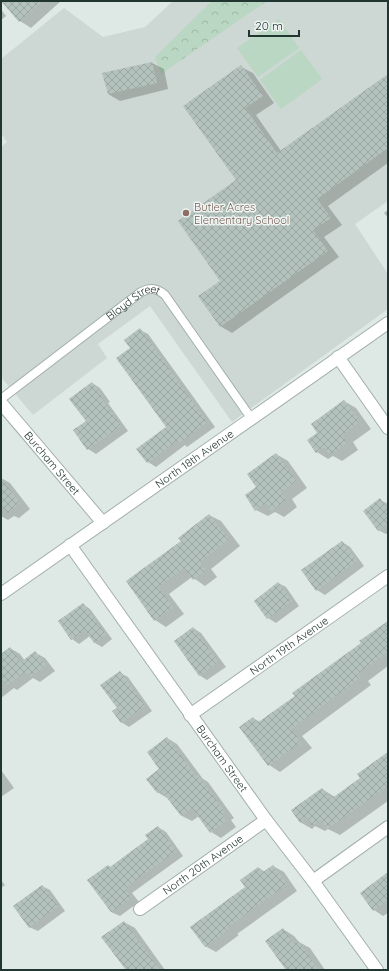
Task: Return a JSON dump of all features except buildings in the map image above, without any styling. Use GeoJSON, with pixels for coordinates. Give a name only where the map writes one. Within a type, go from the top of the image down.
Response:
{"type":"FeatureCollection","features":[{"type":"Feature","properties":{"kind":"street","name":"North 18th Avenue"},"geometry":{"type":"LineString","coordinates":[[1,594],[388,323]]}},
{"type":"Feature","properties":{"kind":"street"},"geometry":{"type":"LineString","coordinates":[[338,358],[388,428]]}},
{"type":"Feature","properties":{"kind":"street","name":"Burcham Street"},"geometry":{"type":"LineString","coordinates":[[1,403],[103,523]]}},
{"type":"Feature","properties":{"kind":"street","name":"Burcham Street"},"geometry":{"type":"LineString","coordinates":[[70,546],[266,820],[313,881],[377,970]]}},
{"type":"Feature","properties":{"kind":"street","name":"North 19th Avenue"},"geometry":{"type":"LineString","coordinates":[[190,715],[388,576]]}},
{"type":"Feature","properties":{"kind":"street","name":"North 20th Avenue"},"geometry":{"type":"LineString","coordinates":[[140,909],[266,820]]}},
{"type":"Feature","properties":{"kind":"street"},"geometry":{"type":"LineString","coordinates":[[313,881],[388,827]]}},
{"type":"Feature","properties":{"kind":"lane","name":"Bloyd Street"},"geometry":{"type":"LineString","coordinates":[[1,399],[141,292],[154,289],[165,294],[252,418]]}},
{"type":"Feature","properties":{"kind":"shaded area","name":"Butler Acres Elementary School"},"geometry":{"type":"Polygon","coordinates":[[[173,1],[388,1],[388,201],[355,224],[388,274],[388,309],[232,422],[150,306],[98,344],[107,358],[33,415],[1,377],[1,147],[7,142],[1,133],[1,59],[64,8],[103,37],[145,27],[173,1]]]}},
{"type":"Feature","properties":{"kind":"green space"},"geometry":{"type":"Polygon","coordinates":[[[212,1],[267,1],[161,74],[155,57],[212,1]]]}},
{"type":"Feature","properties":{"kind":"green space"},"geometry":{"type":"Polygon","coordinates":[[[279,19],[299,48],[258,77],[237,48],[279,19]]]}},
{"type":"Feature","properties":{"kind":"green space"},"geometry":{"type":"Polygon","coordinates":[[[301,50],[322,79],[281,109],[260,80],[301,50]]]}},
{"type":"Feature","properties":{"kind":"place","name":"Butler Acres Elementary School"},"geometry":{"type":"Point","coordinates":[186,213]}}]}
